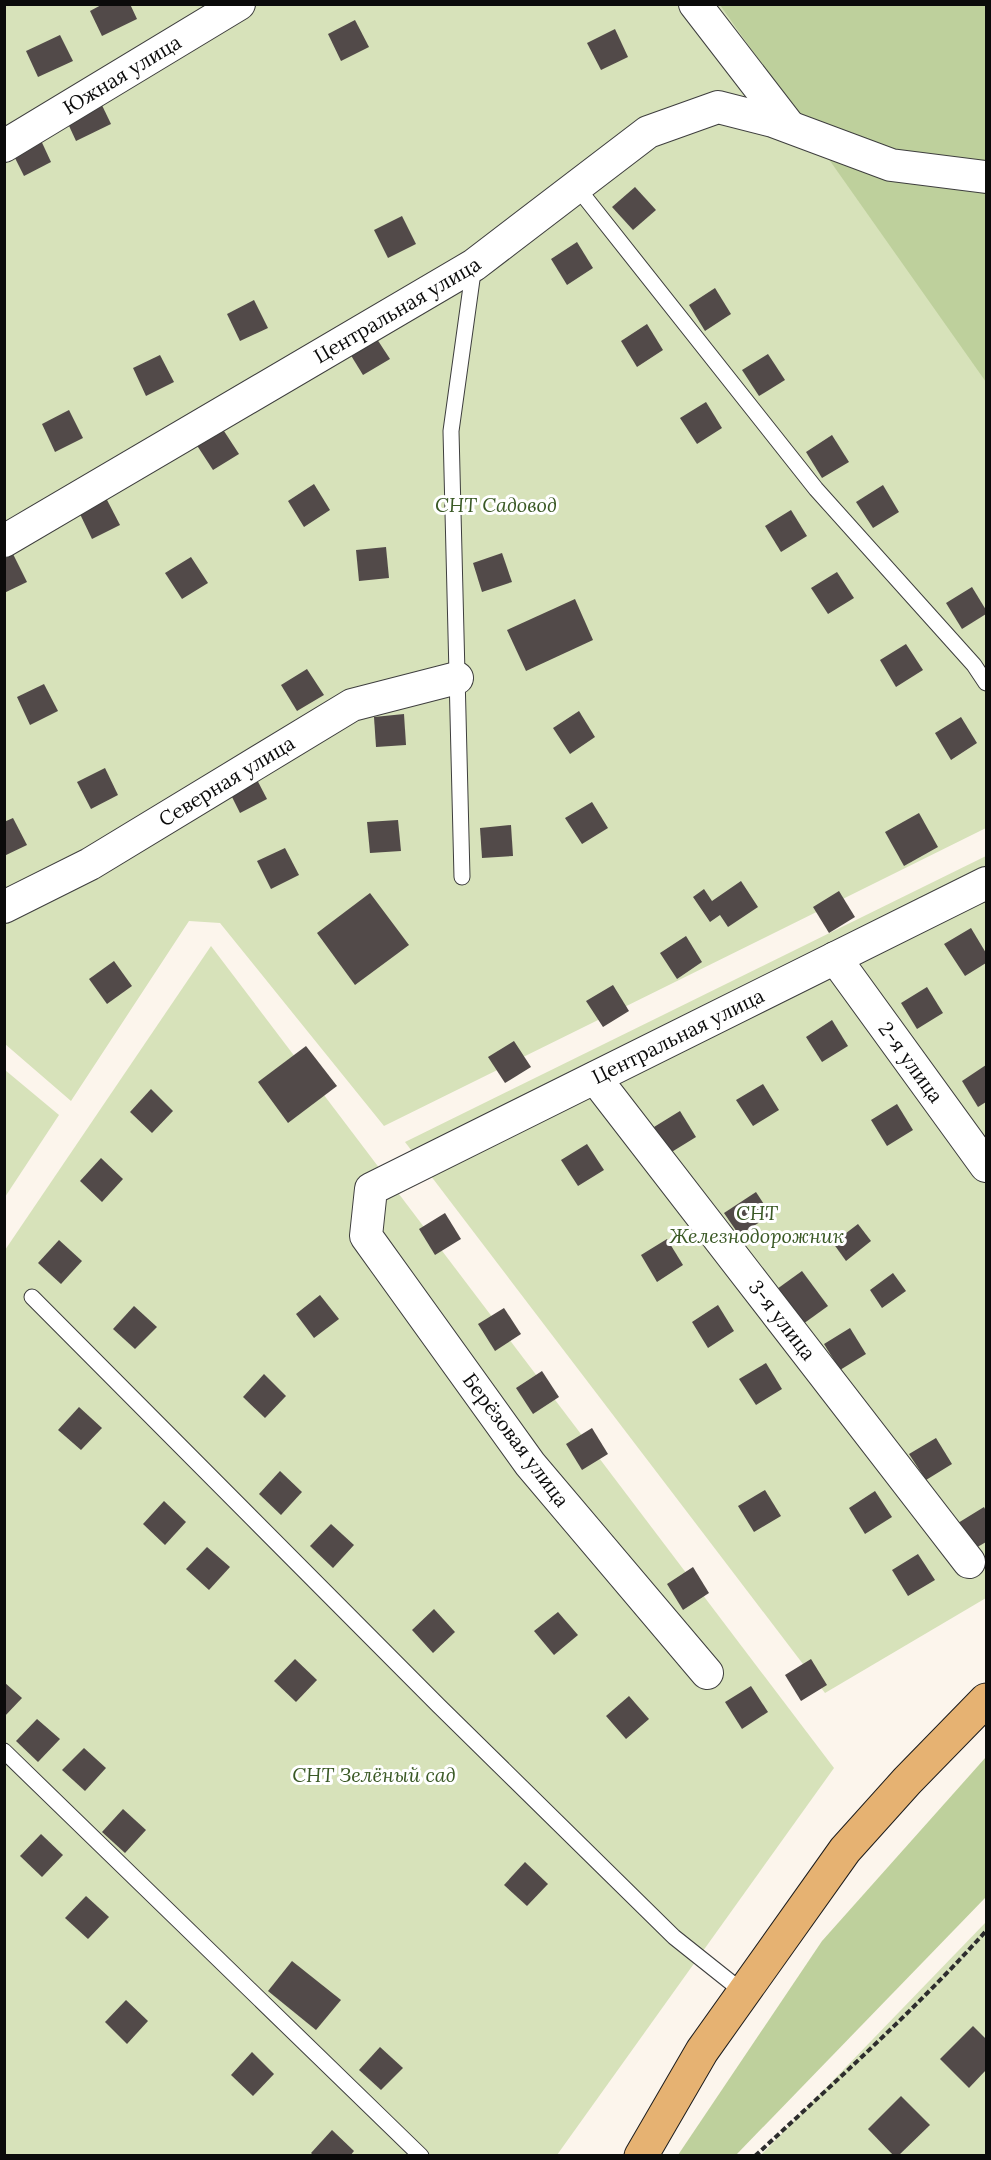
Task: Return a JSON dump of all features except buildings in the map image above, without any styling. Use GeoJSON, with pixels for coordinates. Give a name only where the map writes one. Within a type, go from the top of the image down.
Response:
{"type":"FeatureCollection","features":[{"type":"Feature","properties":{"kind":"main road"},"geometry":{"type":"LineString","coordinates":[[641,2156],[702,2051],[845,1850],[907,1781],[987,1700]]}},
{"type":"Feature","properties":{"kind":"street","name":"Южная улица"},"geometry":{"type":"LineString","coordinates":[[4,146],[239,4]]}},
{"type":"Feature","properties":{"kind":"street"},"geometry":{"type":"LineString","coordinates":[[695,4],[789,126]]}},
{"type":"Feature","properties":{"kind":"street","name":"Центральная улица"},"geometry":{"type":"LineString","coordinates":[[4,541],[474,265],[648,132],[718,107],[789,126],[891,165],[987,177]]}},
{"type":"Feature","properties":{"kind":"street","name":"Северная улица"},"geometry":{"type":"LineString","coordinates":[[4,907],[90,864],[352,705],[457,678]]}},
{"type":"Feature","properties":{"kind":"street","name":"Центральная улица"},"geometry":{"type":"LineString","coordinates":[[371,1189],[987,883]]}},
{"type":"Feature","properties":{"kind":"street","name":"2-я улица"},"geometry":{"type":"LineString","coordinates":[[835,958],[987,1166]]}},
{"type":"Feature","properties":{"kind":"street","name":"3-я улица"},"geometry":{"type":"LineString","coordinates":[[596,1078],[969,1562]]}},
{"type":"Feature","properties":{"kind":"street","name":"Берёзовая улица"},"geometry":{"type":"LineString","coordinates":[[371,1189],[366,1236],[530,1464],[707,1673]]}},
{"type":"Feature","properties":{"kind":"lane"},"geometry":{"type":"LineString","coordinates":[[576,186],[816,489],[974,665],[987,683]]}},
{"type":"Feature","properties":{"kind":"lane"},"geometry":{"type":"LineString","coordinates":[[462,877],[451,431],[474,265]]}},
{"type":"Feature","properties":{"kind":"lane"},"geometry":{"type":"LineString","coordinates":[[32,1297],[439,1706],[674,1937],[744,1992]]}},
{"type":"Feature","properties":{"kind":"lane"},"geometry":{"type":"LineString","coordinates":[[4,1751],[421,2156]]}},
{"type":"Feature","properties":{"kind":"path"},"geometry":{"type":"LineString","coordinates":[[755,2156],[850,2067],[987,1931]]}},
{"type":"Feature","properties":{"kind":"green space","name":"СНТ Садовод"},"geometry":{"type":"Polygon","coordinates":[[[5,5],[743,5],[986,340],[986,828],[384,1126],[220,923],[189,921],[71,1101],[5,1044],[5,5]]]}},
{"type":"Feature","properties":{"kind":"green space"},"geometry":{"type":"Polygon","coordinates":[[[720,5],[986,5],[986,382],[720,5]]]}},
{"type":"Feature","properties":{"kind":"green space","name":"СНТ Железнодорожник"},"geometry":{"type":"Polygon","coordinates":[[[986,856],[986,1598],[825,1693],[405,1142],[986,856]]]}},
{"type":"Feature","properties":{"kind":"green space","name":"СНТ Зелёный сад"},"geometry":{"type":"Polygon","coordinates":[[[211,946],[834,1768],[557,2155],[5,2156],[5,1250],[211,946]]]}},
{"type":"Feature","properties":{"kind":"green space"},"geometry":{"type":"Polygon","coordinates":[[[5,1070],[59,1115],[5,1197],[5,1070]]]}},
{"type":"Feature","properties":{"kind":"green space"},"geometry":{"type":"Polygon","coordinates":[[[986,1757],[986,1897],[736,2155],[678,2155],[822,1941],[986,1757]]]}},
{"type":"Feature","properties":{"kind":"green space"},"geometry":{"type":"Polygon","coordinates":[[[986,1922],[986,2155],[760,2156],[986,1922]]]}}]}
